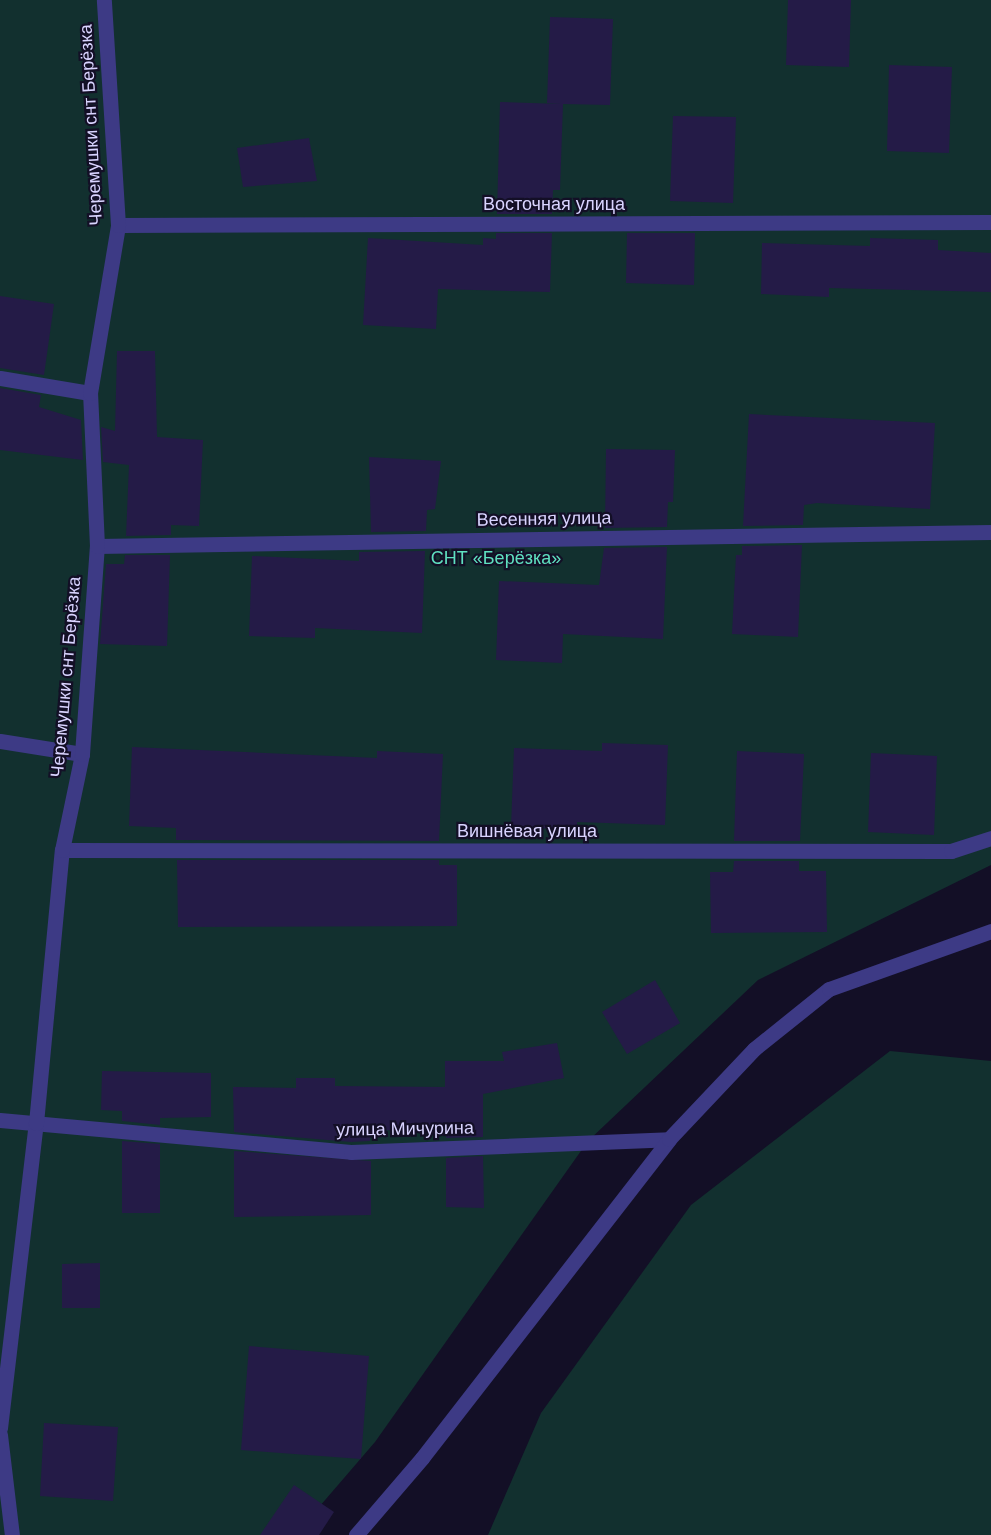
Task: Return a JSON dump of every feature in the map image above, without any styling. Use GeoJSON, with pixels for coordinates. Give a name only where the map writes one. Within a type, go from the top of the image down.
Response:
{"type":"FeatureCollection","features":[{"type":"Feature","properties":{"kind":"street","name":"Черемушки снт Берёзка"},"geometry":{"type":"LineString","coordinates":[[0,1428],[36,1123],[62,850],[82,754],[97,546],[90,393],[118,225],[104,0]]}},
{"type":"Feature","properties":{"kind":"street","name":"Восточная улица"},"geometry":{"type":"LineString","coordinates":[[118,225],[991,222]]}},
{"type":"Feature","properties":{"kind":"street"},"geometry":{"type":"LineString","coordinates":[[0,378],[90,393]]}},
{"type":"Feature","properties":{"kind":"street","name":"Весенняя улица"},"geometry":{"type":"LineString","coordinates":[[97,546],[991,532]]}},
{"type":"Feature","properties":{"kind":"street"},"geometry":{"type":"LineString","coordinates":[[0,741],[82,754]]}},
{"type":"Feature","properties":{"kind":"street","name":"Вишнёвая улица"},"geometry":{"type":"LineString","coordinates":[[62,850],[951,851],[991,838]]}},
{"type":"Feature","properties":{"kind":"street"},"geometry":{"type":"LineString","coordinates":[[356,1535],[422,1458],[669,1139],[754,1049],[829,988],[991,931]]}},
{"type":"Feature","properties":{"kind":"street"},"geometry":{"type":"LineString","coordinates":[[0,1120],[36,1123]]}},
{"type":"Feature","properties":{"kind":"street","name":"улица Мичурина"},"geometry":{"type":"LineString","coordinates":[[36,1123],[351,1152],[669,1139]]}},
{"type":"Feature","properties":{"kind":"street"},"geometry":{"type":"LineString","coordinates":[[0,1435],[4,1508],[12,1535]]}},
{"type":"Feature","properties":{"kind":"green space","name":"СНТ «Берёзка»"},"geometry":{"type":"Polygon","coordinates":[[[0,0],[991,0],[991,865],[758,980],[588,1141],[375,1442],[295,1535],[0,1535],[0,0]]]}},
{"type":"Feature","properties":{"kind":"green space"},"geometry":{"type":"Polygon","coordinates":[[[890,1051],[991,1061],[991,1535],[488,1535],[541,1413],[691,1205],[890,1051]]]}},
{"type":"Feature","properties":{"kind":"building"},"geometry":{"type":"Polygon","coordinates":[[[788,0],[851,0],[849,67],[786,65],[788,0]]]}},
{"type":"Feature","properties":{"kind":"building"},"geometry":{"type":"Polygon","coordinates":[[[550,17],[613,19],[610,105],[563,104],[560,190],[553,190],[552,214],[497,214],[500,102],[561,104],[547,103],[550,17]]]}},
{"type":"Feature","properties":{"kind":"building"},"geometry":{"type":"Polygon","coordinates":[[[889,65],[952,67],[949,153],[887,151],[889,65]]]}},
{"type":"Feature","properties":{"kind":"building"},"geometry":{"type":"Polygon","coordinates":[[[673,116],[736,117],[733,203],[670,201],[673,116]]]}},
{"type":"Feature","properties":{"kind":"building"},"geometry":{"type":"Polygon","coordinates":[[[309,138],[317,181],[243,187],[237,148],[309,138]]]}},
{"type":"Feature","properties":{"kind":"building"},"geometry":{"type":"Polygon","coordinates":[[[496,233],[552,233],[550,292],[438,289],[436,329],[363,325],[368,238],[483,245],[483,238],[496,239],[496,233]]]}},
{"type":"Feature","properties":{"kind":"building"},"geometry":{"type":"Polygon","coordinates":[[[627,233],[695,233],[694,285],[626,283],[627,233]]]}},
{"type":"Feature","properties":{"kind":"building"},"geometry":{"type":"Polygon","coordinates":[[[870,238],[938,240],[938,250],[991,253],[991,292],[829,288],[829,297],[761,294],[762,243],[870,246],[870,238]]]}},
{"type":"Feature","properties":{"kind":"building"},"geometry":{"type":"Polygon","coordinates":[[[0,296],[54,304],[44,375],[0,368],[0,296]]]}},
{"type":"Feature","properties":{"kind":"building"},"geometry":{"type":"Polygon","coordinates":[[[117,351],[155,351],[157,437],[203,440],[199,526],[171,525],[171,535],[126,536],[129,465],[103,462],[101,427],[115,431],[117,351]]]}},
{"type":"Feature","properties":{"kind":"building"},"geometry":{"type":"Polygon","coordinates":[[[0,388],[41,395],[39,407],[81,420],[83,460],[0,450],[0,388]]]}},
{"type":"Feature","properties":{"kind":"building"},"geometry":{"type":"Polygon","coordinates":[[[749,414],[935,423],[930,509],[817,503],[804,505],[803,525],[743,526],[749,414]]]}},
{"type":"Feature","properties":{"kind":"building"},"geometry":{"type":"Polygon","coordinates":[[[606,449],[675,450],[673,502],[668,502],[667,527],[605,528],[606,449]]]}},
{"type":"Feature","properties":{"kind":"building"},"geometry":{"type":"Polygon","coordinates":[[[369,457],[441,461],[435,509],[427,510],[426,531],[371,532],[369,457]]]}},
{"type":"Feature","properties":{"kind":"building"},"geometry":{"type":"Polygon","coordinates":[[[802,545],[798,637],[732,634],[736,555],[742,555],[742,546],[802,545]]]}},
{"type":"Feature","properties":{"kind":"building"},"geometry":{"type":"Polygon","coordinates":[[[667,547],[663,639],[563,634],[562,663],[496,660],[499,581],[599,585],[604,548],[667,547]]]}},
{"type":"Feature","properties":{"kind":"building"},"geometry":{"type":"Polygon","coordinates":[[[425,551],[422,633],[315,628],[315,638],[249,636],[252,556],[359,561],[359,552],[425,551]]]}},
{"type":"Feature","properties":{"kind":"building"},"geometry":{"type":"Polygon","coordinates":[[[125,555],[170,555],[167,646],[100,644],[106,564],[124,564],[125,555]]]}},
{"type":"Feature","properties":{"kind":"building"},"geometry":{"type":"Polygon","coordinates":[[[602,743],[668,745],[665,825],[577,822],[577,830],[511,827],[514,748],[602,751],[602,743]]]}},
{"type":"Feature","properties":{"kind":"building"},"geometry":{"type":"Polygon","coordinates":[[[132,747],[377,758],[377,751],[443,754],[439,841],[176,840],[176,828],[129,826],[132,747]]]}},
{"type":"Feature","properties":{"kind":"building"},"geometry":{"type":"Polygon","coordinates":[[[737,751],[804,754],[800,841],[734,841],[737,751]]]}},
{"type":"Feature","properties":{"kind":"building"},"geometry":{"type":"Polygon","coordinates":[[[871,753],[937,756],[934,835],[868,832],[871,753]]]}},
{"type":"Feature","properties":{"kind":"building"},"geometry":{"type":"Polygon","coordinates":[[[177,860],[439,860],[439,865],[457,865],[457,926],[178,927],[177,860]]]}},
{"type":"Feature","properties":{"kind":"building"},"geometry":{"type":"Polygon","coordinates":[[[734,861],[799,861],[799,871],[826,871],[827,932],[711,933],[710,872],[733,872],[734,861]]]}},
{"type":"Feature","properties":{"kind":"building"},"geometry":{"type":"Polygon","coordinates":[[[655,980],[680,1023],[627,1054],[602,1012],[655,980]]]}},
{"type":"Feature","properties":{"kind":"building"},"geometry":{"type":"Polygon","coordinates":[[[557,1043],[564,1078],[483,1094],[483,1137],[446,1138],[446,1131],[370,1130],[370,1141],[351,1142],[234,1132],[233,1087],[296,1088],[296,1078],[335,1078],[335,1086],[445,1087],[445,1061],[504,1061],[502,1052],[557,1043]]]}},
{"type":"Feature","properties":{"kind":"building"},"geometry":{"type":"Polygon","coordinates":[[[102,1071],[211,1073],[211,1117],[160,1118],[160,1125],[122,1121],[122,1111],[101,1110],[102,1071]]]}},
{"type":"Feature","properties":{"kind":"building"},"geometry":{"type":"Polygon","coordinates":[[[122,1141],[160,1144],[160,1213],[122,1213],[122,1141]]]}},
{"type":"Feature","properties":{"kind":"building"},"geometry":{"type":"Polygon","coordinates":[[[234,1151],[371,1161],[371,1215],[234,1217],[234,1151]]]}},
{"type":"Feature","properties":{"kind":"building"},"geometry":{"type":"Polygon","coordinates":[[[483,1156],[484,1208],[446,1207],[446,1158],[483,1156]]]}},
{"type":"Feature","properties":{"kind":"building"},"geometry":{"type":"Polygon","coordinates":[[[100,1263],[100,1308],[62,1308],[62,1264],[100,1263]]]}},
{"type":"Feature","properties":{"kind":"building"},"geometry":{"type":"Polygon","coordinates":[[[249,1346],[369,1356],[361,1459],[241,1450],[249,1346]]]}},
{"type":"Feature","properties":{"kind":"building"},"geometry":{"type":"Polygon","coordinates":[[[44,1423],[118,1427],[113,1501],[40,1496],[44,1423]]]}},
{"type":"Feature","properties":{"kind":"building"},"geometry":{"type":"Polygon","coordinates":[[[294,1485],[334,1512],[319,1535],[260,1535],[294,1485]]]}}]}
